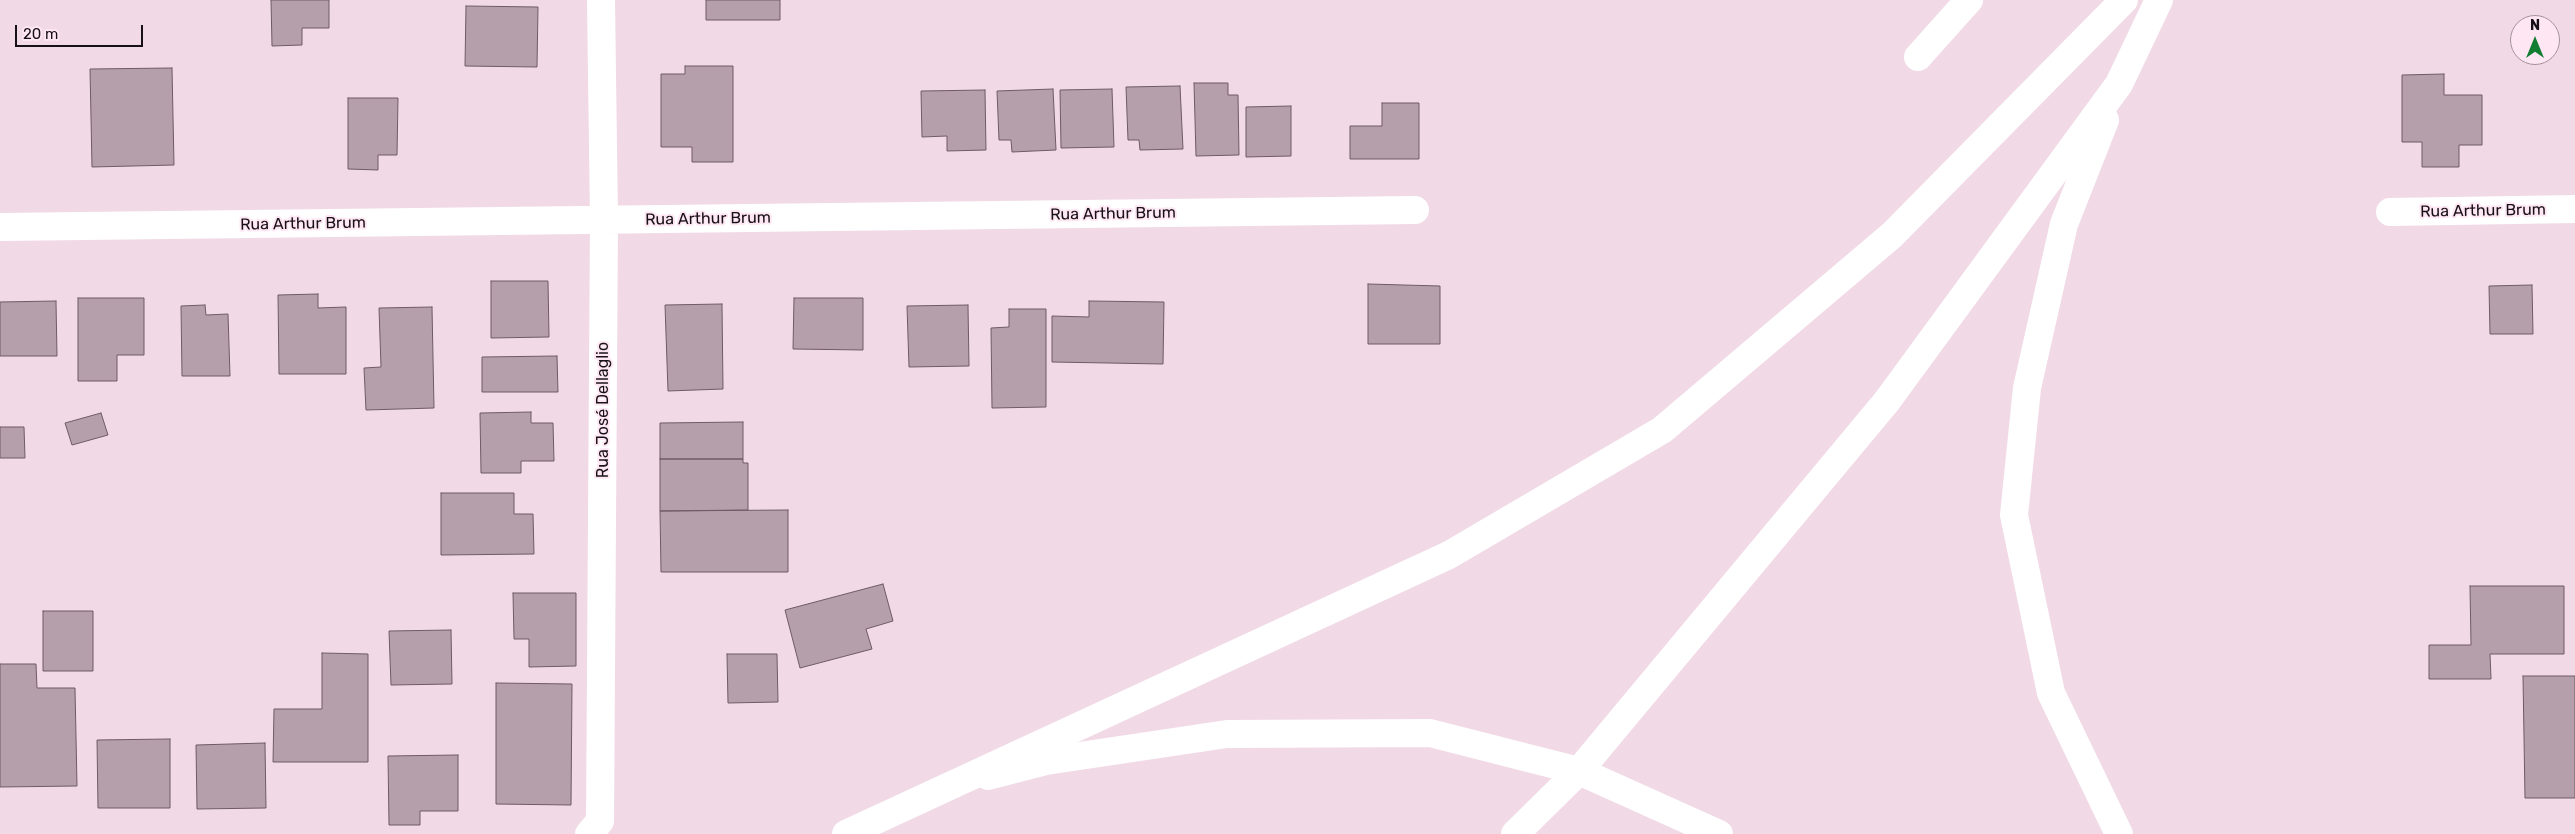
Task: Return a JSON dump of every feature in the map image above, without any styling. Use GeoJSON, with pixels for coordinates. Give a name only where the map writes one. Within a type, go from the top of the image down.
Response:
{"type":"FeatureCollection","features":[{"type":"Feature","properties":{"kind":"main road","name":"Rua José Dellaglio"},"geometry":{"type":"LineString","coordinates":[[595,828],[604,220],[601,0]]}},
{"type":"Feature","properties":{"kind":"main road"},"geometry":{"type":"LineString","coordinates":[[1918,57],[1968,0]]}},
{"type":"Feature","properties":{"kind":"main road"},"geometry":{"type":"LineString","coordinates":[[846,834],[1449,555],[1662,430],[1892,235],[2058,70],[2124,0]]}},
{"type":"Feature","properties":{"kind":"main road"},"geometry":{"type":"LineString","coordinates":[[2119,834],[2051,693],[2014,515],[2027,388],[2064,224],[2119,84],[2159,0]]}},
{"type":"Feature","properties":{"kind":"main road"},"geometry":{"type":"LineString","coordinates":[[1515,834],[1579,771],[1888,400],[2119,84]]}},
{"type":"Feature","properties":{"kind":"main road","name":"Rua Arthur Brum"},"geometry":{"type":"LineString","coordinates":[[0,228],[1415,210]]}},
{"type":"Feature","properties":{"kind":"main road","name":"Rua Arthur Brum"},"geometry":{"type":"LineString","coordinates":[[2390,212],[2575,210]]}},
{"type":"Feature","properties":{"kind":"main road"},"geometry":{"type":"LineString","coordinates":[[949,786],[1046,761],[1227,734],[1430,733],[1579,771],[1719,834]]}},
{"type":"Feature","properties":{"kind":"building"},"geometry":{"type":"Polygon","coordinates":[[[271,0],[329,0],[329,28],[302,28],[302,45],[272,46],[271,0]]]}},
{"type":"Feature","properties":{"kind":"building"},"geometry":{"type":"Polygon","coordinates":[[[706,0],[780,0],[780,20],[706,20],[706,0]]]}},
{"type":"Feature","properties":{"kind":"building"},"geometry":{"type":"Polygon","coordinates":[[[466,6],[538,7],[537,67],[465,66],[466,6]]]}},
{"type":"Feature","properties":{"kind":"building"},"geometry":{"type":"Polygon","coordinates":[[[685,66],[733,66],[733,162],[692,162],[692,147],[661,147],[661,74],[685,74],[685,66]]]}},
{"type":"Feature","properties":{"kind":"building"},"geometry":{"type":"Polygon","coordinates":[[[172,68],[174,165],[92,167],[90,69],[172,68]]]}},
{"type":"Feature","properties":{"kind":"building"},"geometry":{"type":"Polygon","coordinates":[[[2444,74],[2444,95],[2482,95],[2482,145],[2459,145],[2459,167],[2422,167],[2422,142],[2402,142],[2402,75],[2444,74]]]}},
{"type":"Feature","properties":{"kind":"building"},"geometry":{"type":"Polygon","coordinates":[[[1194,83],[1228,83],[1228,95],[1238,95],[1239,155],[1196,156],[1194,83]]]}},
{"type":"Feature","properties":{"kind":"building"},"geometry":{"type":"Polygon","coordinates":[[[1180,86],[1183,149],[1140,150],[1139,140],[1128,140],[1126,87],[1180,86]]]}},
{"type":"Feature","properties":{"kind":"building"},"geometry":{"type":"Polygon","coordinates":[[[1053,89],[1056,150],[1012,152],[1011,140],[999,140],[997,91],[1053,89]]]}},
{"type":"Feature","properties":{"kind":"building"},"geometry":{"type":"Polygon","coordinates":[[[1112,89],[1114,147],[1061,148],[1060,90],[1112,89]]]}},
{"type":"Feature","properties":{"kind":"building"},"geometry":{"type":"Polygon","coordinates":[[[985,90],[986,150],[947,151],[947,136],[922,137],[921,91],[985,90]]]}},
{"type":"Feature","properties":{"kind":"building"},"geometry":{"type":"Polygon","coordinates":[[[348,98],[398,98],[397,155],[378,155],[378,170],[348,169],[348,98]]]}},
{"type":"Feature","properties":{"kind":"building"},"geometry":{"type":"Polygon","coordinates":[[[1382,103],[1419,103],[1419,159],[1350,159],[1350,126],[1382,126],[1382,103]]]}},
{"type":"Feature","properties":{"kind":"building"},"geometry":{"type":"Polygon","coordinates":[[[1291,106],[1291,156],[1246,157],[1246,107],[1291,106]]]}},
{"type":"Feature","properties":{"kind":"building"},"geometry":{"type":"Polygon","coordinates":[[[491,281],[548,281],[549,337],[491,338],[491,281]]]}},
{"type":"Feature","properties":{"kind":"building"},"geometry":{"type":"Polygon","coordinates":[[[1368,284],[1440,286],[1440,344],[1368,344],[1368,284]]]}},
{"type":"Feature","properties":{"kind":"building"},"geometry":{"type":"Polygon","coordinates":[[[2532,285],[2533,334],[2490,334],[2489,286],[2532,285]]]}},
{"type":"Feature","properties":{"kind":"building"},"geometry":{"type":"Polygon","coordinates":[[[318,294],[318,308],[346,307],[346,374],[279,374],[278,295],[318,294]]]}},
{"type":"Feature","properties":{"kind":"building"},"geometry":{"type":"Polygon","coordinates":[[[78,298],[144,298],[144,355],[117,355],[117,381],[78,381],[78,298]]]}},
{"type":"Feature","properties":{"kind":"building"},"geometry":{"type":"Polygon","coordinates":[[[794,298],[863,298],[863,350],[793,349],[794,298]]]}},
{"type":"Feature","properties":{"kind":"building"},"geometry":{"type":"Polygon","coordinates":[[[56,301],[57,356],[0,356],[0,302],[56,301]]]}},
{"type":"Feature","properties":{"kind":"building"},"geometry":{"type":"Polygon","coordinates":[[[1089,301],[1164,302],[1163,364],[1052,362],[1052,316],[1089,317],[1089,301]]]}},
{"type":"Feature","properties":{"kind":"building"},"geometry":{"type":"Polygon","coordinates":[[[722,304],[723,389],[668,391],[665,305],[722,304]]]}},
{"type":"Feature","properties":{"kind":"building"},"geometry":{"type":"Polygon","coordinates":[[[205,305],[206,315],[228,314],[230,376],[182,376],[181,306],[205,305]]]}},
{"type":"Feature","properties":{"kind":"building"},"geometry":{"type":"Polygon","coordinates":[[[968,305],[969,366],[909,367],[907,306],[968,305]]]}},
{"type":"Feature","properties":{"kind":"building"},"geometry":{"type":"Polygon","coordinates":[[[432,307],[434,408],[366,410],[364,368],[381,367],[379,308],[432,307]]]}},
{"type":"Feature","properties":{"kind":"building"},"geometry":{"type":"Polygon","coordinates":[[[1009,309],[1046,309],[1046,407],[992,408],[991,328],[1009,327],[1009,309]]]}},
{"type":"Feature","properties":{"kind":"building"},"geometry":{"type":"Polygon","coordinates":[[[557,356],[558,392],[482,392],[482,357],[557,356]]]}},
{"type":"Feature","properties":{"kind":"building"},"geometry":{"type":"Polygon","coordinates":[[[531,412],[531,423],[553,423],[554,461],[521,461],[521,473],[481,473],[480,413],[531,412]]]}},
{"type":"Feature","properties":{"kind":"building"},"geometry":{"type":"Polygon","coordinates":[[[101,413],[108,435],[72,445],[65,423],[101,413]]]}},
{"type":"Feature","properties":{"kind":"building"},"geometry":{"type":"Polygon","coordinates":[[[743,422],[743,459],[660,459],[660,423],[743,422]]]}},
{"type":"Feature","properties":{"kind":"building"},"geometry":{"type":"Polygon","coordinates":[[[0,427],[24,427],[25,458],[0,458],[0,427]]]}},
{"type":"Feature","properties":{"kind":"building"},"geometry":{"type":"Polygon","coordinates":[[[660,459],[743,459],[743,463],[748,463],[748,510],[660,511],[660,459]]]}},
{"type":"Feature","properties":{"kind":"building"},"geometry":{"type":"Polygon","coordinates":[[[441,493],[514,493],[514,514],[533,514],[534,554],[441,555],[441,493]]]}},
{"type":"Feature","properties":{"kind":"building"},"geometry":{"type":"Polygon","coordinates":[[[788,510],[788,572],[661,572],[660,511],[788,510]]]}},
{"type":"Feature","properties":{"kind":"building"},"geometry":{"type":"Polygon","coordinates":[[[883,584],[893,621],[866,629],[872,649],[800,668],[785,610],[883,584]]]}},
{"type":"Feature","properties":{"kind":"building"},"geometry":{"type":"Polygon","coordinates":[[[2470,586],[2564,586],[2564,654],[2490,654],[2491,679],[2429,679],[2429,645],[2471,645],[2470,586]]]}},
{"type":"Feature","properties":{"kind":"building"},"geometry":{"type":"Polygon","coordinates":[[[513,593],[576,593],[576,666],[529,667],[529,639],[514,639],[513,593]]]}},
{"type":"Feature","properties":{"kind":"building"},"geometry":{"type":"Polygon","coordinates":[[[43,611],[93,611],[93,671],[43,671],[43,611]]]}},
{"type":"Feature","properties":{"kind":"building"},"geometry":{"type":"Polygon","coordinates":[[[451,630],[452,684],[391,685],[389,631],[451,630]]]}},
{"type":"Feature","properties":{"kind":"building"},"geometry":{"type":"Polygon","coordinates":[[[322,653],[368,654],[368,762],[273,762],[274,709],[322,709],[322,653]]]}},
{"type":"Feature","properties":{"kind":"building"},"geometry":{"type":"Polygon","coordinates":[[[727,654],[777,654],[778,702],[728,703],[727,654]]]}},
{"type":"Feature","properties":{"kind":"building"},"geometry":{"type":"Polygon","coordinates":[[[0,664],[36,664],[37,688],[75,688],[77,786],[0,787],[0,664]]]}},
{"type":"Feature","properties":{"kind":"building"},"geometry":{"type":"Polygon","coordinates":[[[2523,676],[2575,676],[2575,798],[2525,798],[2523,676]]]}},
{"type":"Feature","properties":{"kind":"building"},"geometry":{"type":"Polygon","coordinates":[[[496,683],[572,684],[571,805],[496,804],[496,683]]]}},
{"type":"Feature","properties":{"kind":"building"},"geometry":{"type":"Polygon","coordinates":[[[170,739],[170,808],[98,808],[97,740],[170,739]]]}},
{"type":"Feature","properties":{"kind":"building"},"geometry":{"type":"Polygon","coordinates":[[[265,743],[266,808],[197,809],[196,745],[265,743]]]}},
{"type":"Feature","properties":{"kind":"building"},"geometry":{"type":"Polygon","coordinates":[[[458,755],[458,811],[420,811],[420,825],[389,825],[388,756],[458,755]]]}}]}
